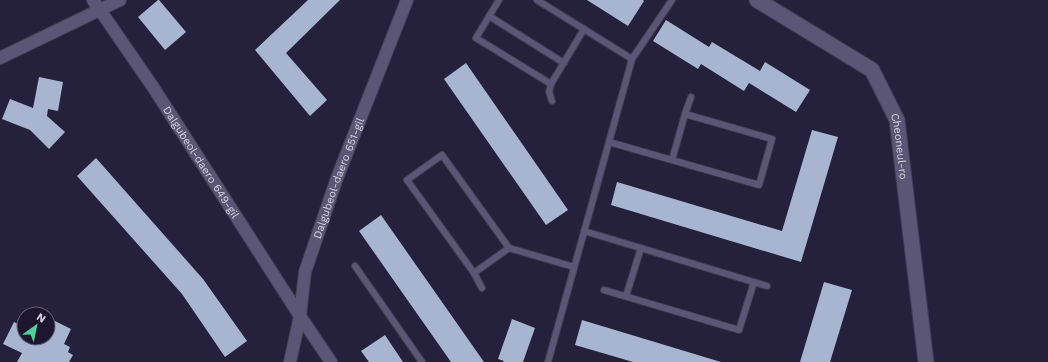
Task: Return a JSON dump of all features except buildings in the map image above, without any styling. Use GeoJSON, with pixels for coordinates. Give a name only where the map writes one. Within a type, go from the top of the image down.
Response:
{"type":"FeatureCollection","features":[{"type":"Feature","properties":{"kind":"street","name":"Dalgubeol-daero 649-gil"},"geometry":{"type":"LineString","coordinates":[[93,0],[153,87],[331,362]]}},
{"type":"Feature","properties":{"kind":"street"},"geometry":{"type":"LineString","coordinates":[[0,58],[120,0]]}},
{"type":"Feature","properties":{"kind":"street","name":"Dalgubeol-daero 651-gil"},"geometry":{"type":"LineString","coordinates":[[290,362],[300,316],[305,272],[337,178],[407,0]]}},
{"type":"Feature","properties":{"kind":"street","name":"Cheoneul-ro"},"geometry":{"type":"LineString","coordinates":[[757,0],[872,70],[897,120],[926,362]]}},
{"type":"Feature","properties":{"kind":"lane"},"geometry":{"type":"LineString","coordinates":[[499,0],[476,38],[551,84]]}},
{"type":"Feature","properties":{"kind":"lane"},"geometry":{"type":"LineString","coordinates":[[537,0],[632,59]]}},
{"type":"Feature","properties":{"kind":"lane"},"geometry":{"type":"LineString","coordinates":[[548,362],[632,59],[672,0]]}},
{"type":"Feature","properties":{"kind":"lane"},"geometry":{"type":"LineString","coordinates":[[489,16],[564,63]]}},
{"type":"Feature","properties":{"kind":"lane"},"geometry":{"type":"LineString","coordinates":[[552,101],[549,92],[551,84],[584,29]]}},
{"type":"Feature","properties":{"kind":"lane"},"geometry":{"type":"LineString","coordinates":[[672,160],[691,97]]}},
{"type":"Feature","properties":{"kind":"lane"},"geometry":{"type":"LineString","coordinates":[[609,142],[759,185],[772,139],[685,114]]}},
{"type":"Feature","properties":{"kind":"lane"},"geometry":{"type":"LineString","coordinates":[[482,288],[474,273],[407,180],[442,154],[509,248],[574,267]]}},
{"type":"Feature","properties":{"kind":"lane"},"geometry":{"type":"LineString","coordinates":[[584,231],[767,286]]}},
{"type":"Feature","properties":{"kind":"lane"},"geometry":{"type":"LineString","coordinates":[[474,273],[509,248]]}},
{"type":"Feature","properties":{"kind":"lane"},"geometry":{"type":"LineString","coordinates":[[626,296],[641,248]]}},
{"type":"Feature","properties":{"kind":"lane"},"geometry":{"type":"LineString","coordinates":[[355,266],[422,362]]}},
{"type":"Feature","properties":{"kind":"lane"},"geometry":{"type":"LineString","coordinates":[[604,290],[739,330],[754,282]]}}]}
